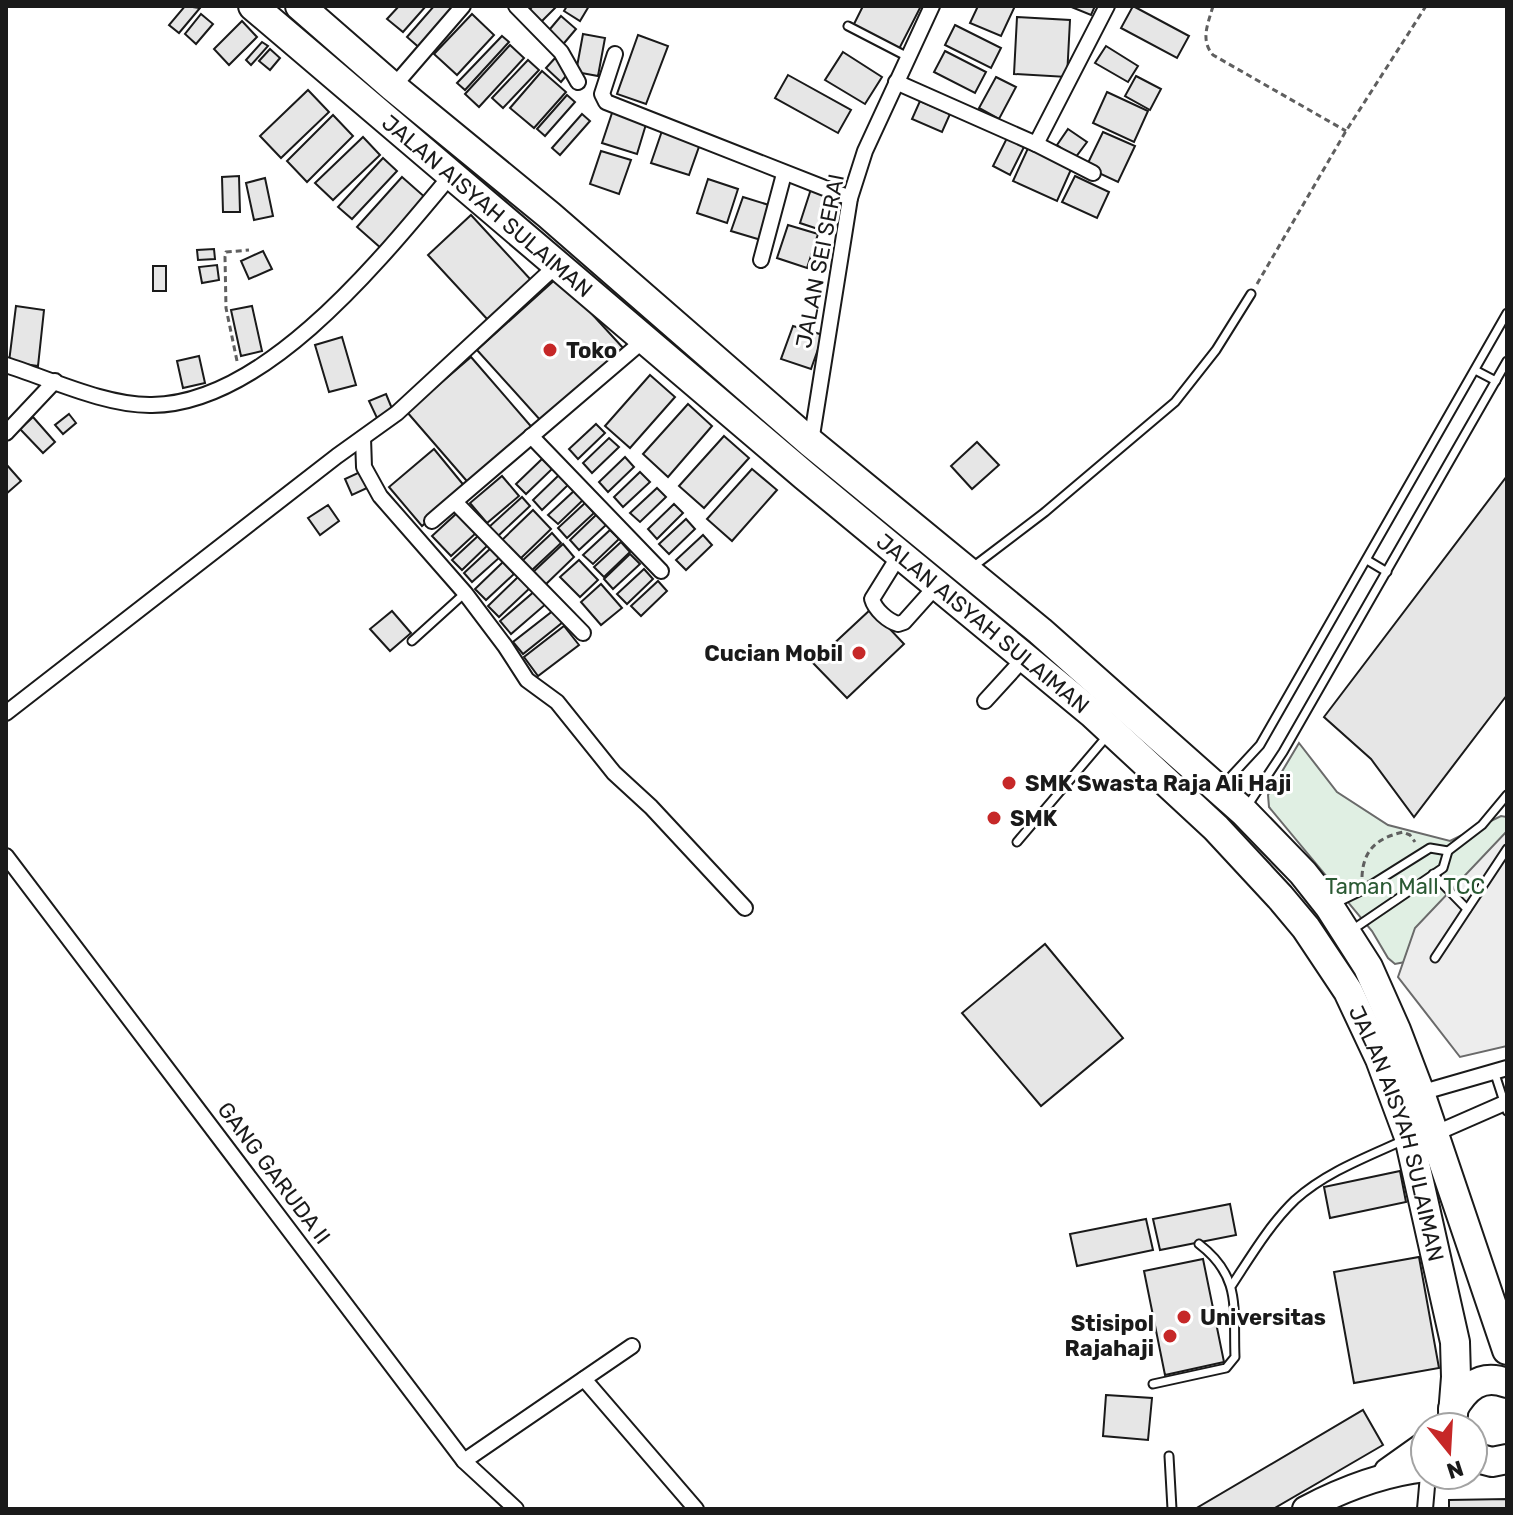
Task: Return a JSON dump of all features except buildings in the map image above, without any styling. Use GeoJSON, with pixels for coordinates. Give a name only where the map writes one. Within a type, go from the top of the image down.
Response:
{"type":"FeatureCollection","features":[{"type":"Feature","properties":{"kind":"highway","name":"JALAN AISYAH SULAIMAN"},"geometry":{"type":"LineString","coordinates":[[253,6],[900,554],[1026,656],[1219,790],[1303,873],[1329,906],[1368,967],[1420,1093],[1421,1136],[1455,1342],[1456,1377],[1451,1411]]}},
{"type":"Feature","properties":{"kind":"highway","name":"JALAN AISYAH SULAIMAN"},"geometry":{"type":"LineString","coordinates":[[300,6],[549,215],[811,443],[1040,631],[1105,713],[1249,862],[1306,928],[1348,991],[1390,1084],[1421,1136],[1506,1346]]}},
{"type":"Feature","properties":{"kind":"highway"},"geometry":{"type":"LineString","coordinates":[[1454,1411],[1471,1385],[1486,1380],[1507,1383]]}},
{"type":"Feature","properties":{"kind":"main road"},"geometry":{"type":"LineString","coordinates":[[1305,1509],[1346,1499],[1409,1455]]}},
{"type":"Feature","properties":{"kind":"main road"},"geometry":{"type":"LineString","coordinates":[[1375,1478],[1409,1472]]}},
{"type":"Feature","properties":{"kind":"street"},"geometry":{"type":"LineString","coordinates":[[393,87],[463,6]]}},
{"type":"Feature","properties":{"kind":"street"},"geometry":{"type":"LineString","coordinates":[[516,6],[561,52],[578,82]]}},
{"type":"Feature","properties":{"kind":"street","name":"JALAN SEI SERAI"},"geometry":{"type":"LineString","coordinates":[[811,443],[850,198],[865,151],[932,6]]}},
{"type":"Feature","properties":{"kind":"street"},"geometry":{"type":"LineString","coordinates":[[1036,144],[1107,6]]}},
{"type":"Feature","properties":{"kind":"street"},"geometry":{"type":"LineString","coordinates":[[615,54],[602,94],[606,102],[850,198]]}},
{"type":"Feature","properties":{"kind":"street"},"geometry":{"type":"LineString","coordinates":[[896,82],[1036,144],[1093,173]]}},
{"type":"Feature","properties":{"kind":"street"},"geometry":{"type":"LineString","coordinates":[[6,365],[111,399],[150,405],[192,400],[210,394],[283,350],[317,320],[374,266],[452,174]]}},
{"type":"Feature","properties":{"kind":"street"},"geometry":{"type":"LineString","coordinates":[[761,260],[784,174]]}},
{"type":"Feature","properties":{"kind":"street"},"geometry":{"type":"LineString","coordinates":[[6,713],[397,413],[558,264]]}},
{"type":"Feature","properties":{"kind":"street"},"geometry":{"type":"LineString","coordinates":[[432,521],[644,340]]}},
{"type":"Feature","properties":{"kind":"street"},"geometry":{"type":"LineString","coordinates":[[6,433],[55,381]]}},
{"type":"Feature","properties":{"kind":"street"},"geometry":{"type":"LineString","coordinates":[[531,436],[661,571]]}},
{"type":"Feature","properties":{"kind":"street"},"geometry":{"type":"LineString","coordinates":[[363,438],[364,467],[380,496],[465,593],[527,680],[557,702],[614,773],[651,807],[745,908]]}},
{"type":"Feature","properties":{"kind":"street"},"geometry":{"type":"LineString","coordinates":[[455,502],[583,633]]}},
{"type":"Feature","properties":{"kind":"street"},"geometry":{"type":"LineString","coordinates":[[900,554],[872,599],[875,607],[893,622],[904,622],[938,584]]}},
{"type":"Feature","properties":{"kind":"street"},"geometry":{"type":"LineString","coordinates":[[985,701],[1026,656]]}},
{"type":"Feature","properties":{"kind":"street","name":"GANG GARUDA II"},"geometry":{"type":"LineString","coordinates":[[6,856],[464,1461],[516,1509]]}},
{"type":"Feature","properties":{"kind":"street"},"geometry":{"type":"LineString","coordinates":[[1420,1093],[1500,1070]]}},
{"type":"Feature","properties":{"kind":"street"},"geometry":{"type":"LineString","coordinates":[[1421,1136],[1506,1106]]}},
{"type":"Feature","properties":{"kind":"street"},"geometry":{"type":"LineString","coordinates":[[464,1461],[632,1346]]}},
{"type":"Feature","properties":{"kind":"street"},"geometry":{"type":"LineString","coordinates":[[584,1379],[696,1509]]}},
{"type":"Feature","properties":{"kind":"lane"},"geometry":{"type":"LineString","coordinates":[[848,26],[908,57]]}},
{"type":"Feature","properties":{"kind":"lane"},"geometry":{"type":"LineString","coordinates":[[965,572],[1045,512],[1175,402],[1216,350],[1251,294]]}},
{"type":"Feature","properties":{"kind":"lane"},"geometry":{"type":"LineString","coordinates":[[1219,790],[1260,745],[1507,313]]}},
{"type":"Feature","properties":{"kind":"lane"},"geometry":{"type":"LineString","coordinates":[[1244,812],[1283,752],[1507,361]]}},
{"type":"Feature","properties":{"kind":"lane"},"geometry":{"type":"LineString","coordinates":[[1475,370],[1496,381]]}},
{"type":"Feature","properties":{"kind":"lane"},"geometry":{"type":"LineString","coordinates":[[1367,560],[1387,572]]}},
{"type":"Feature","properties":{"kind":"lane"},"geometry":{"type":"LineString","coordinates":[[412,641],[465,593]]}},
{"type":"Feature","properties":{"kind":"lane"},"geometry":{"type":"LineString","coordinates":[[1017,842],[1105,713]]}},
{"type":"Feature","properties":{"kind":"lane"},"geometry":{"type":"LineString","coordinates":[[1347,933],[1443,868],[1448,851],[1482,825],[1505,801]]}},
{"type":"Feature","properties":{"kind":"lane"},"geometry":{"type":"LineString","coordinates":[[1329,906],[1363,890],[1430,848],[1448,851]]}},
{"type":"Feature","properties":{"kind":"lane"},"geometry":{"type":"LineString","coordinates":[[1435,958],[1507,849]]}},
{"type":"Feature","properties":{"kind":"lane"},"geometry":{"type":"LineString","coordinates":[[1433,874],[1467,909]]}},
{"type":"Feature","properties":{"kind":"lane"},"geometry":{"type":"LineString","coordinates":[[1500,1070],[1506,1106]]}},
{"type":"Feature","properties":{"kind":"lane"},"geometry":{"type":"LineString","coordinates":[[1232,1285],[1280,1217],[1308,1190],[1339,1171],[1421,1136]]}},
{"type":"Feature","properties":{"kind":"lane"},"geometry":{"type":"LineString","coordinates":[[1153,1384],[1226,1368],[1235,1357],[1232,1285],[1213,1255],[1199,1244]]}},
{"type":"Feature","properties":{"kind":"lane"},"geometry":{"type":"LineString","coordinates":[[1169,1456],[1172,1509]]}},
{"type":"Feature","properties":{"kind":"path"},"geometry":{"type":"LineString","coordinates":[[1213,6],[1204,38],[1213,55],[1346,131]]}},
{"type":"Feature","properties":{"kind":"path"},"geometry":{"type":"LineString","coordinates":[[1251,294],[1346,131],[1426,6]]}},
{"type":"Feature","properties":{"kind":"path"},"geometry":{"type":"LineString","coordinates":[[241,377],[228,325],[225,257],[229,250],[249,250]]}},
{"type":"Feature","properties":{"kind":"path"},"geometry":{"type":"LineString","coordinates":[[1363,890],[1364,861],[1374,844],[1403,832],[1412,838],[1420,853]]}},
{"type":"Feature","properties":{"kind":"green space","name":"Taman Mall TCC"},"geometry":{"type":"Polygon","coordinates":[[[1299,743],[1337,792],[1388,825],[1450,841],[1501,816],[1507,817],[1507,841],[1405,962],[1395,964],[1388,958],[1372,931],[1269,807],[1268,795],[1299,743]]]}},
{"type":"Feature","properties":{"kind":"shaded area"},"geometry":{"type":"Polygon","coordinates":[[[1507,831],[1507,1046],[1460,1057],[1398,977],[1415,928],[1507,831]]]}},
{"type":"Feature","properties":{"kind":"place","name":"Toko"},"geometry":{"type":"Point","coordinates":[550,350]}},
{"type":"Feature","properties":{"kind":"place","name":"Cucian Mobil"},"geometry":{"type":"Point","coordinates":[859,653]}},
{"type":"Feature","properties":{"kind":"place","name":"SMK Swasta Raja Ali Haji"},"geometry":{"type":"Point","coordinates":[1009,783]}},
{"type":"Feature","properties":{"kind":"place","name":"SMK"},"geometry":{"type":"Point","coordinates":[994,818]}},
{"type":"Feature","properties":{"kind":"place","name":"Universitas"},"geometry":{"type":"Point","coordinates":[1184,1317]}},
{"type":"Feature","properties":{"kind":"place","name":"Stisipol Rajahaji"},"geometry":{"type":"Point","coordinates":[1170,1336]}}]}
